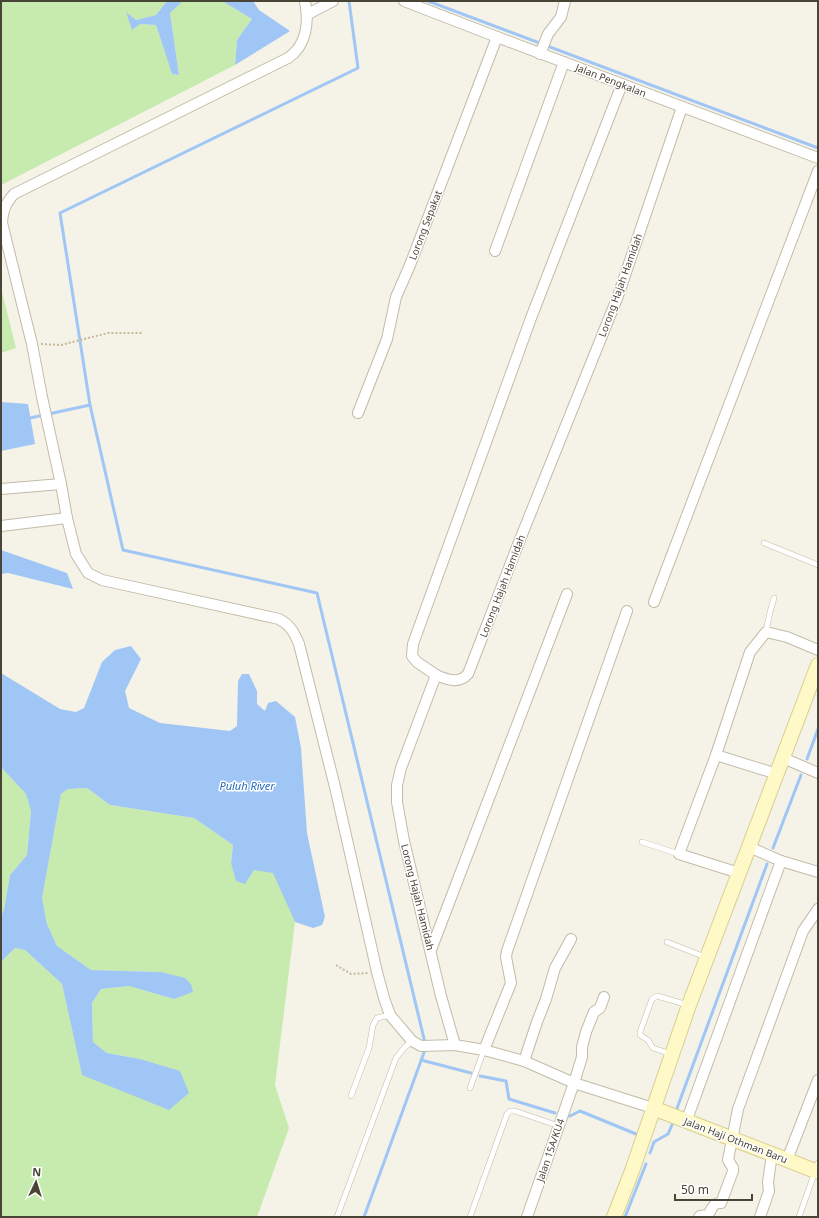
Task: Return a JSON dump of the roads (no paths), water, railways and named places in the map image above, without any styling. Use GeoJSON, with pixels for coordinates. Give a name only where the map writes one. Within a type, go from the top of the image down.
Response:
{"type":"FeatureCollection","features":[{"type":"Feature","properties":{"kind":"street"},"geometry":{"type":"LineString","coordinates":[[305,1],[308,14],[307,28],[301,46],[296,53],[14,194],[7,201],[3,211],[2,223],[32,344],[67,518],[76,554],[88,573],[102,580],[279,620],[287,624],[294,632],[299,644],[335,786],[384,998],[390,1015],[417,1044],[455,1045],[484,1050],[524,1061],[574,1083],[653,1108]]}},
{"type":"Feature","properties":{"kind":"street","name":"Jalan Pengkalan"},"geometry":{"type":"LineString","coordinates":[[404,1],[497,37],[541,51],[564,62],[818,158]]}},
{"type":"Feature","properties":{"kind":"street"},"geometry":{"type":"LineString","coordinates":[[541,51],[548,34],[561,17],[565,1]]}},
{"type":"Feature","properties":{"kind":"street"},"geometry":{"type":"LineString","coordinates":[[308,14],[328,2]]}},
{"type":"Feature","properties":{"kind":"street","name":"Lorong Sepakat"},"geometry":{"type":"LineString","coordinates":[[358,413],[387,339],[396,297],[410,265],[497,37]]}},
{"type":"Feature","properties":{"kind":"street"},"geometry":{"type":"LineString","coordinates":[[495,250],[564,62]]}},
{"type":"Feature","properties":{"kind":"street"},"geometry":{"type":"LineString","coordinates":[[436,675],[417,662],[412,656],[413,644],[531,318],[622,84]]}},
{"type":"Feature","properties":{"kind":"street","name":"Lorong Hajah Hamidah"},"geometry":{"type":"LineString","coordinates":[[455,1045],[441,996],[404,841],[397,802],[397,785],[401,768],[436,675],[457,681],[464,678],[468,674],[618,296],[682,107]]}},
{"type":"Feature","properties":{"kind":"street"},"geometry":{"type":"LineString","coordinates":[[654,602],[818,171]]}},
{"type":"Feature","properties":{"kind":"street"},"geometry":{"type":"LineString","coordinates":[[1,489],[61,484]]}},
{"type":"Feature","properties":{"kind":"street"},"geometry":{"type":"LineString","coordinates":[[1,526],[67,518]]}},
{"type":"Feature","properties":{"kind":"street"},"geometry":{"type":"LineString","coordinates":[[431,950],[566,594]]}},
{"type":"Feature","properties":{"kind":"street"},"geometry":{"type":"LineString","coordinates":[[484,1050],[511,983],[507,961],[507,951],[627,611]]}},
{"type":"Feature","properties":{"kind":"street"},"geometry":{"type":"LineString","coordinates":[[739,873],[679,854],[716,755],[750,652],[766,632],[787,637],[818,650]]}},
{"type":"Feature","properties":{"kind":"street"},"geometry":{"type":"LineString","coordinates":[[614,1217],[632,1171],[689,1005],[818,665]]}},
{"type":"Feature","properties":{"kind":"street"},"geometry":{"type":"LineString","coordinates":[[716,755],[776,774]]}},
{"type":"Feature","properties":{"kind":"street"},"geometry":{"type":"LineString","coordinates":[[783,758],[818,773]]}},
{"type":"Feature","properties":{"kind":"street"},"geometry":{"type":"LineString","coordinates":[[749,847],[781,861],[818,872]]}},
{"type":"Feature","properties":{"kind":"street"},"geometry":{"type":"LineString","coordinates":[[686,1122],[781,861]]}},
{"type":"Feature","properties":{"kind":"street"},"geometry":{"type":"LineString","coordinates":[[699,1217],[708,1216],[714,1204],[721,1203],[733,1171],[728,1160],[738,1109],[803,931],[818,909]]}},
{"type":"Feature","properties":{"kind":"street"},"geometry":{"type":"LineString","coordinates":[[524,1061],[546,999],[555,968],[570,939]]}},
{"type":"Feature","properties":{"kind":"street","name":"Jalan 15A/KU4"},"geometry":{"type":"LineString","coordinates":[[527,1217],[574,1083],[582,1057],[582,1047],[586,1032],[594,1012],[600,1008],[604,997]]}},
{"type":"Feature","properties":{"kind":"street"},"geometry":{"type":"LineString","coordinates":[[787,1160],[818,1080]]}},
{"type":"Feature","properties":{"kind":"street","name":"Jalan Haji Othman Baru"},"geometry":{"type":"LineString","coordinates":[[653,1108],[787,1160],[817,1168]]}},
{"type":"Feature","properties":{"kind":"street"},"geometry":{"type":"LineString","coordinates":[[760,1217],[769,1191],[768,1182],[772,1154]]}},
{"type":"Feature","properties":{"kind":"lane"},"geometry":{"type":"LineString","coordinates":[[764,543],[818,565]]}},
{"type":"Feature","properties":{"kind":"lane"},"geometry":{"type":"LineString","coordinates":[[766,632],[774,598]]}},
{"type":"Feature","properties":{"kind":"lane"},"geometry":{"type":"LineString","coordinates":[[642,842],[679,854]]}},
{"type":"Feature","properties":{"kind":"lane"},"geometry":{"type":"LineString","coordinates":[[668,942],[707,958]]}},
{"type":"Feature","properties":{"kind":"lane"},"geometry":{"type":"LineString","coordinates":[[671,1054],[652,1048],[648,1040],[640,1035],[652,999],[657,996],[689,1005]]}},
{"type":"Feature","properties":{"kind":"lane"},"geometry":{"type":"LineString","coordinates":[[351,1096],[369,1048],[373,1025],[377,1018],[390,1015]]}},
{"type":"Feature","properties":{"kind":"lane"},"geometry":{"type":"LineString","coordinates":[[337,1217],[396,1058],[404,1048],[417,1044]]}},
{"type":"Feature","properties":{"kind":"lane"},"geometry":{"type":"LineString","coordinates":[[470,1088],[484,1050]]}},
{"type":"Feature","properties":{"kind":"lane"},"geometry":{"type":"LineString","coordinates":[[470,1217],[507,1114],[510,1110],[559,1126]]}},
{"type":"Feature","properties":{"kind":"lane"},"geometry":{"type":"LineString","coordinates":[[799,1217],[817,1168]]}},
{"type":"Feature","properties":{"kind":"water"},"geometry":{"type":"Polygon","coordinates":[[[167,1],[183,1],[170,13],[179,75],[172,74],[156,25],[140,24],[132,30],[126,12],[136,20],[156,15],[167,1]]]}},
{"type":"Feature","properties":{"kind":"water"},"geometry":{"type":"Polygon","coordinates":[[[222,1],[253,1],[259,10],[290,31],[235,65],[237,40],[252,19],[222,1]]]}},
{"type":"Feature","properties":{"kind":"water"},"geometry":{"type":"Polygon","coordinates":[[[1,402],[28,404],[35,444],[1,451],[1,402]]]}},
{"type":"Feature","properties":{"kind":"water"},"geometry":{"type":"Polygon","coordinates":[[[1,550],[67,573],[73,589],[8,573],[1,574],[1,550]]]}},
{"type":"Feature","properties":{"kind":"water","name":"Puluh River"},"geometry":{"type":"Polygon","coordinates":[[[131,646],[141,659],[125,691],[129,708],[160,723],[230,731],[237,726],[238,681],[242,674],[249,674],[257,691],[257,704],[265,711],[268,703],[276,701],[295,717],[301,748],[307,833],[325,917],[322,925],[313,928],[295,922],[273,873],[254,870],[245,884],[236,881],[231,863],[233,845],[194,818],[110,805],[87,788],[68,789],[61,794],[42,898],[47,924],[57,946],[91,970],[161,972],[185,978],[191,984],[193,992],[174,999],[129,986],[101,989],[92,1003],[93,1042],[107,1053],[140,1059],[180,1071],[189,1093],[169,1110],[82,1075],[62,984],[25,950],[15,948],[1,962],[1,916],[4,910],[10,875],[27,855],[31,811],[26,794],[1,767],[1,673],[60,709],[76,712],[84,708],[102,662],[115,650],[131,646]]]}},
{"type":"Feature","properties":{"kind":"waterway"},"geometry":{"type":"LineString","coordinates":[[349,1],[358,68],[60,213],[90,405],[123,550],[317,593],[426,1047],[364,1217]]}},
{"type":"Feature","properties":{"kind":"waterway"},"geometry":{"type":"LineString","coordinates":[[428,1],[818,148]]}},
{"type":"Feature","properties":{"kind":"waterway"},"geometry":{"type":"LineString","coordinates":[[30,418],[90,405]]}},
{"type":"Feature","properties":{"kind":"waterway"},"geometry":{"type":"LineString","coordinates":[[807,759],[818,729]]}},
{"type":"Feature","properties":{"kind":"waterway"},"geometry":{"type":"LineString","coordinates":[[773,848],[801,775]]}},
{"type":"Feature","properties":{"kind":"waterway"},"geometry":{"type":"LineString","coordinates":[[676,1111],[767,864]]}},
{"type":"Feature","properties":{"kind":"waterway"},"geometry":{"type":"LineString","coordinates":[[421,1060],[471,1073]]}},
{"type":"Feature","properties":{"kind":"waterway"},"geometry":{"type":"LineString","coordinates":[[480,1076],[506,1081],[509,1099],[555,1113]]}},
{"type":"Feature","properties":{"kind":"waterway"},"geometry":{"type":"LineString","coordinates":[[567,1116],[580,1111],[636,1134]]}},
{"type":"Feature","properties":{"kind":"waterway"},"geometry":{"type":"LineString","coordinates":[[650,1153],[654,1142],[668,1134],[672,1125]]}},
{"type":"Feature","properties":{"kind":"waterway"},"geometry":{"type":"LineString","coordinates":[[625,1217],[646,1164]]}}]}
